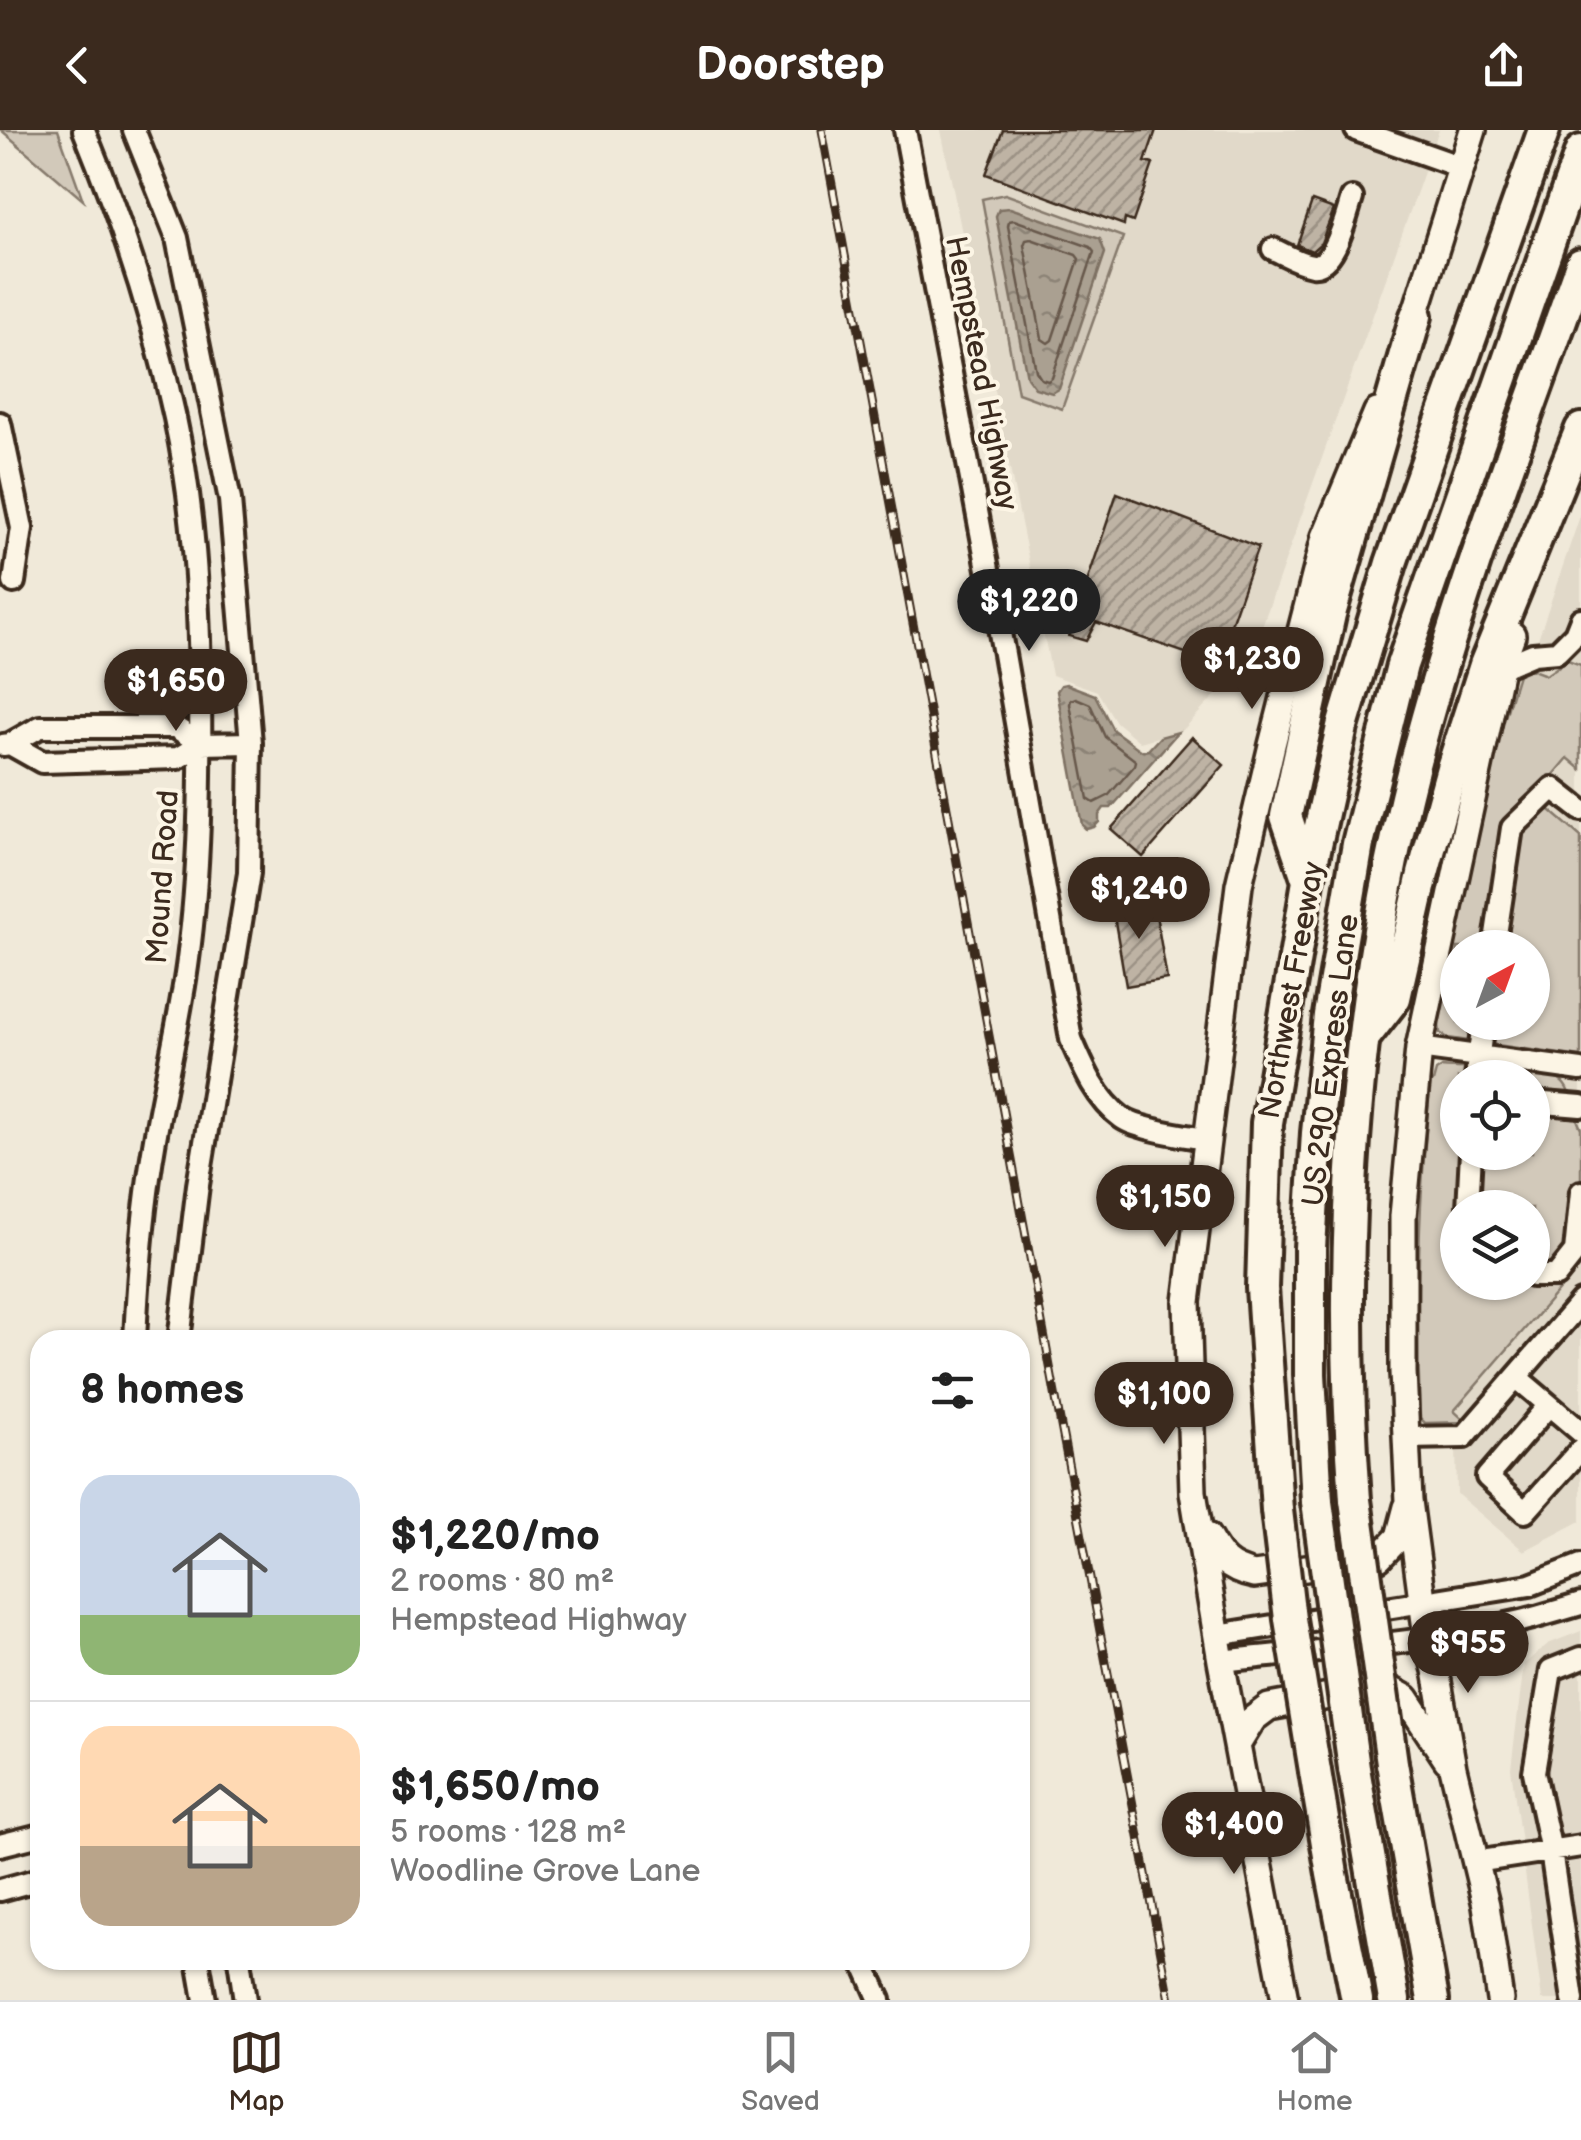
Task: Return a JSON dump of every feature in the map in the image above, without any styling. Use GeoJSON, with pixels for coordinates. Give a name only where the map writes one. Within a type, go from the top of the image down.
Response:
{"type":"FeatureCollection","features":[{"type":"Feature","properties":{"kind":"highway","name":"Northwest Freeway"},"geometry":{"type":"LineString","coordinates":[[1357,2000],[1292,1633],[1277,1510],[1262,1288],[1268,1123],[1308,881],[1342,727],[1391,564],[1544,130]]}},
{"type":"Feature","properties":{"kind":"highway","name":"US 290 Express Lane"},"geometry":{"type":"LineString","coordinates":[[1394,2000],[1354,1768],[1317,1502],[1310,1356],[1315,1152],[1329,1015],[1358,844],[1402,665],[1581,151]]}},
{"type":"Feature","properties":{"kind":"highway"},"geometry":{"type":"LineString","coordinates":[[1434,2000],[1392,1763],[1355,1500],[1349,1402],[1348,1270],[1353,1149],[1364,1037],[1394,857],[1428,713],[1478,554],[1581,264]]}},
{"type":"Feature","properties":{"kind":"highway"},"geometry":{"type":"LineString","coordinates":[[1308,881],[1286,816],[1330,614],[1416,316]]}},
{"type":"Feature","properties":{"kind":"highway"},"geometry":{"type":"LineString","coordinates":[[1364,1037],[1395,998],[1423,874],[1484,664],[1581,429]]}},
{"type":"Feature","properties":{"kind":"main road"},"geometry":{"type":"LineString","coordinates":[[1286,2000],[1221,1662],[1194,1492],[1187,1302],[1239,884],[1272,745],[1325,537],[1416,316],[1473,130]]}},
{"type":"Feature","properties":{"kind":"main road"},"geometry":{"type":"LineString","coordinates":[[1500,2000],[1486,1905],[1452,1768],[1427,1637],[1408,1501],[1402,1372],[1403,1216],[1419,1048],[1500,668],[1581,440]]}},
{"type":"Feature","properties":{"kind":"main road"},"geometry":{"type":"LineString","coordinates":[[1199,1524],[1220,1560],[1239,1572],[1254,1575],[1379,1558],[1399,1537],[1408,1501]]}},
{"type":"Feature","properties":{"kind":"main road"},"geometry":{"type":"LineString","coordinates":[[1237,1744],[1253,1719],[1269,1706],[1384,1686],[1406,1698],[1452,1768]]}},
{"type":"Feature","properties":{"kind":"street","name":"Mound Road"},"geometry":{"type":"LineString","coordinates":[[84,130],[128,249],[175,418],[199,606],[199,824],[188,957],[154,1143],[135,1330]]}},
{"type":"Feature","properties":{"kind":"street"},"geometry":{"type":"LineString","coordinates":[[134,130],[177,238],[230,500],[251,743],[249,873],[198,1185],[180,1330]]}},
{"type":"Feature","properties":{"kind":"street","name":"Hempstead Highway"},"geometry":{"type":"LineString","coordinates":[[905,130],[1004,654],[1071,1039],[1087,1075],[1124,1120],[1206,1140]]}},
{"type":"Feature","properties":{"kind":"street"},"geometry":{"type":"LineString","coordinates":[[1356,130],[1405,138],[1461,167]]}},
{"type":"Feature","properties":{"kind":"street"},"geometry":{"type":"LineString","coordinates":[[1273,249],[1312,265],[1323,264],[1331,256],[1352,198]]}},
{"type":"Feature","properties":{"kind":"street"},"geometry":{"type":"LineString","coordinates":[[0,424],[22,528],[14,582]]}},
{"type":"Feature","properties":{"kind":"street"},"geometry":{"type":"LineString","coordinates":[[1500,668],[1533,654],[1557,652],[1579,629]]}},
{"type":"Feature","properties":{"kind":"street"},"geometry":{"type":"LineString","coordinates":[[5,744],[40,727],[176,727],[201,744]]}},
{"type":"Feature","properties":{"kind":"street"},"geometry":{"type":"LineString","coordinates":[[5,744],[42,762],[178,758],[201,744],[251,743]]}},
{"type":"Feature","properties":{"kind":"street"},"geometry":{"type":"LineString","coordinates":[[1497,930],[1512,828],[1553,788],[1581,810]]}},
{"type":"Feature","properties":{"kind":"street"},"geometry":{"type":"LineString","coordinates":[[1478,1060],[1480,1040]]}},
{"type":"Feature","properties":{"kind":"street"},"geometry":{"type":"LineString","coordinates":[[1419,1048],[1581,1070]]}},
{"type":"Feature","properties":{"kind":"street"},"geometry":{"type":"LineString","coordinates":[[1550,1103],[1581,1106]]}},
{"type":"Feature","properties":{"kind":"street"},"geometry":{"type":"LineString","coordinates":[[1550,1276],[1556,1276],[1575,1252],[1581,1192]]}},
{"type":"Feature","properties":{"kind":"street"},"geometry":{"type":"LineString","coordinates":[[1406,1438],[1464,1437],[1581,1302]]}},
{"type":"Feature","properties":{"kind":"street"},"geometry":{"type":"LineString","coordinates":[[1516,1377],[1581,1432]]}},
{"type":"Feature","properties":{"kind":"street"},"geometry":{"type":"LineString","coordinates":[[1549,1405],[1487,1477],[1526,1512],[1581,1449]]}},
{"type":"Feature","properties":{"kind":"street"},"geometry":{"type":"LineString","coordinates":[[1217,1635],[1530,1585],[1581,1565]]}},
{"type":"Feature","properties":{"kind":"street"},"geometry":{"type":"LineString","coordinates":[[1221,1662],[1427,1637],[1523,1621],[1581,1604]]}},
{"type":"Feature","properties":{"kind":"street"},"geometry":{"type":"LineString","coordinates":[[1573,2000],[1552,1851],[1534,1772],[1550,1670],[1581,1658]]}},
{"type":"Feature","properties":{"kind":"street"},"geometry":{"type":"LineString","coordinates":[[0,1845],[30,1838]]}},
{"type":"Feature","properties":{"kind":"street"},"geometry":{"type":"LineString","coordinates":[[1475,1862],[1581,1846]]}},
{"type":"Feature","properties":{"kind":"street"},"geometry":{"type":"LineString","coordinates":[[0,1890],[30,1882]]}},
{"type":"Feature","properties":{"kind":"street"},"geometry":{"type":"LineString","coordinates":[[200,1970],[204,2000]]}},
{"type":"Feature","properties":{"kind":"street"},"geometry":{"type":"LineString","coordinates":[[240,1970],[245,2000]]}},
{"type":"Feature","properties":{"kind":"street"},"geometry":{"type":"LineString","coordinates":[[866,1970],[880,2000]]}},
{"type":"Feature","properties":{"kind":"shaded area"},"geometry":{"type":"Polygon","coordinates":[[[1,130],[58,130],[83,200],[1,130]]]}},
{"type":"Feature","properties":{"kind":"shaded area"},"geometry":{"type":"Polygon","coordinates":[[[941,130],[1439,130],[1251,657],[1183,730],[1140,742],[1116,722],[1097,691],[1052,675],[941,130]]]}},
{"type":"Feature","properties":{"kind":"shaded area"},"geometry":{"type":"Polygon","coordinates":[[[1005,194],[1123,237],[1062,409],[1018,393],[982,199],[1005,194]]]}},
{"type":"Feature","properties":{"kind":"shaded area"},"geometry":{"type":"Polygon","coordinates":[[[1581,513],[1581,665],[1567,660],[1546,675],[1528,668],[1581,513]]]}},
{"type":"Feature","properties":{"kind":"shaded area"},"geometry":{"type":"Polygon","coordinates":[[[1568,660],[1581,665],[1581,769],[1568,758],[1535,797],[1581,837],[1581,1057],[1462,1040],[1550,1040],[1550,930],[1455,930],[1482,793],[1519,671],[1528,668],[1546,675],[1568,660]]]}},
{"type":"Feature","properties":{"kind":"shaded area"},"geometry":{"type":"Polygon","coordinates":[[[1581,744],[1581,1521],[1524,1551],[1457,1494],[1453,1300],[1550,1300],[1550,1190],[1451,1190],[1451,1170],[1550,1170],[1550,1060],[1453,1060],[1456,1040],[1550,1040],[1550,930],[1525,930],[1491,847],[1581,744]]]}},
{"type":"Feature","properties":{"kind":"shaded area"},"geometry":{"type":"Polygon","coordinates":[[[1440,1068],[1440,1170],[1550,1170],[1550,1076],[1564,1084],[1581,1128],[1581,1264],[1550,1300],[1550,1190],[1440,1190],[1440,1300],[1550,1300],[1454,1411],[1466,1422],[1425,1423],[1420,1418],[1421,1208],[1433,1082],[1440,1068]]]}},
{"type":"Feature","properties":{"kind":"shaded area"},"geometry":{"type":"Polygon","coordinates":[[[1581,1631],[1581,2000],[1542,2000],[1511,1768],[1524,1664],[1548,1644],[1581,1631]]]}},
{"type":"Feature","properties":{"kind":"water"},"geometry":{"type":"Polygon","coordinates":[[[1010,208],[1100,239],[1105,253],[1059,389],[1052,393],[1035,388],[1027,377],[996,216],[999,209],[1010,208]]]}},
{"type":"Feature","properties":{"kind":"water"},"geometry":{"type":"Polygon","coordinates":[[[1066,684],[1095,695],[1113,730],[1142,751],[1160,737],[1178,732],[1111,808],[1104,808],[1099,822],[1086,829],[1082,825],[1057,691],[1066,684]]]}},
{"type":"Feature","properties":{"kind":"building"},"geometry":{"type":"Polygon","coordinates":[[[1003,130],[1156,130],[1145,162],[1153,164],[1133,222],[1125,219],[1124,225],[986,174],[1003,130]]]}},
{"type":"Feature","properties":{"kind":"building"},"geometry":{"type":"Polygon","coordinates":[[[1312,201],[1334,209],[1321,243],[1312,251],[1297,245],[1312,201]]]}},
{"type":"Feature","properties":{"kind":"building"},"geometry":{"type":"Polygon","coordinates":[[[1117,493],[1258,547],[1217,664],[1096,622],[1086,641],[1069,636],[1117,493]]]}},
{"type":"Feature","properties":{"kind":"building"},"geometry":{"type":"Polygon","coordinates":[[[1192,737],[1224,765],[1143,857],[1111,829],[1192,737]]]}},
{"type":"Feature","properties":{"kind":"building"},"geometry":{"type":"Polygon","coordinates":[[[1153,897],[1167,979],[1126,986],[1112,904],[1153,897]]]}},
{"type":"Feature","properties":{"kind":"railway"},"geometry":{"type":"LineString","coordinates":[[822,130],[1170,2000]]}}]}
